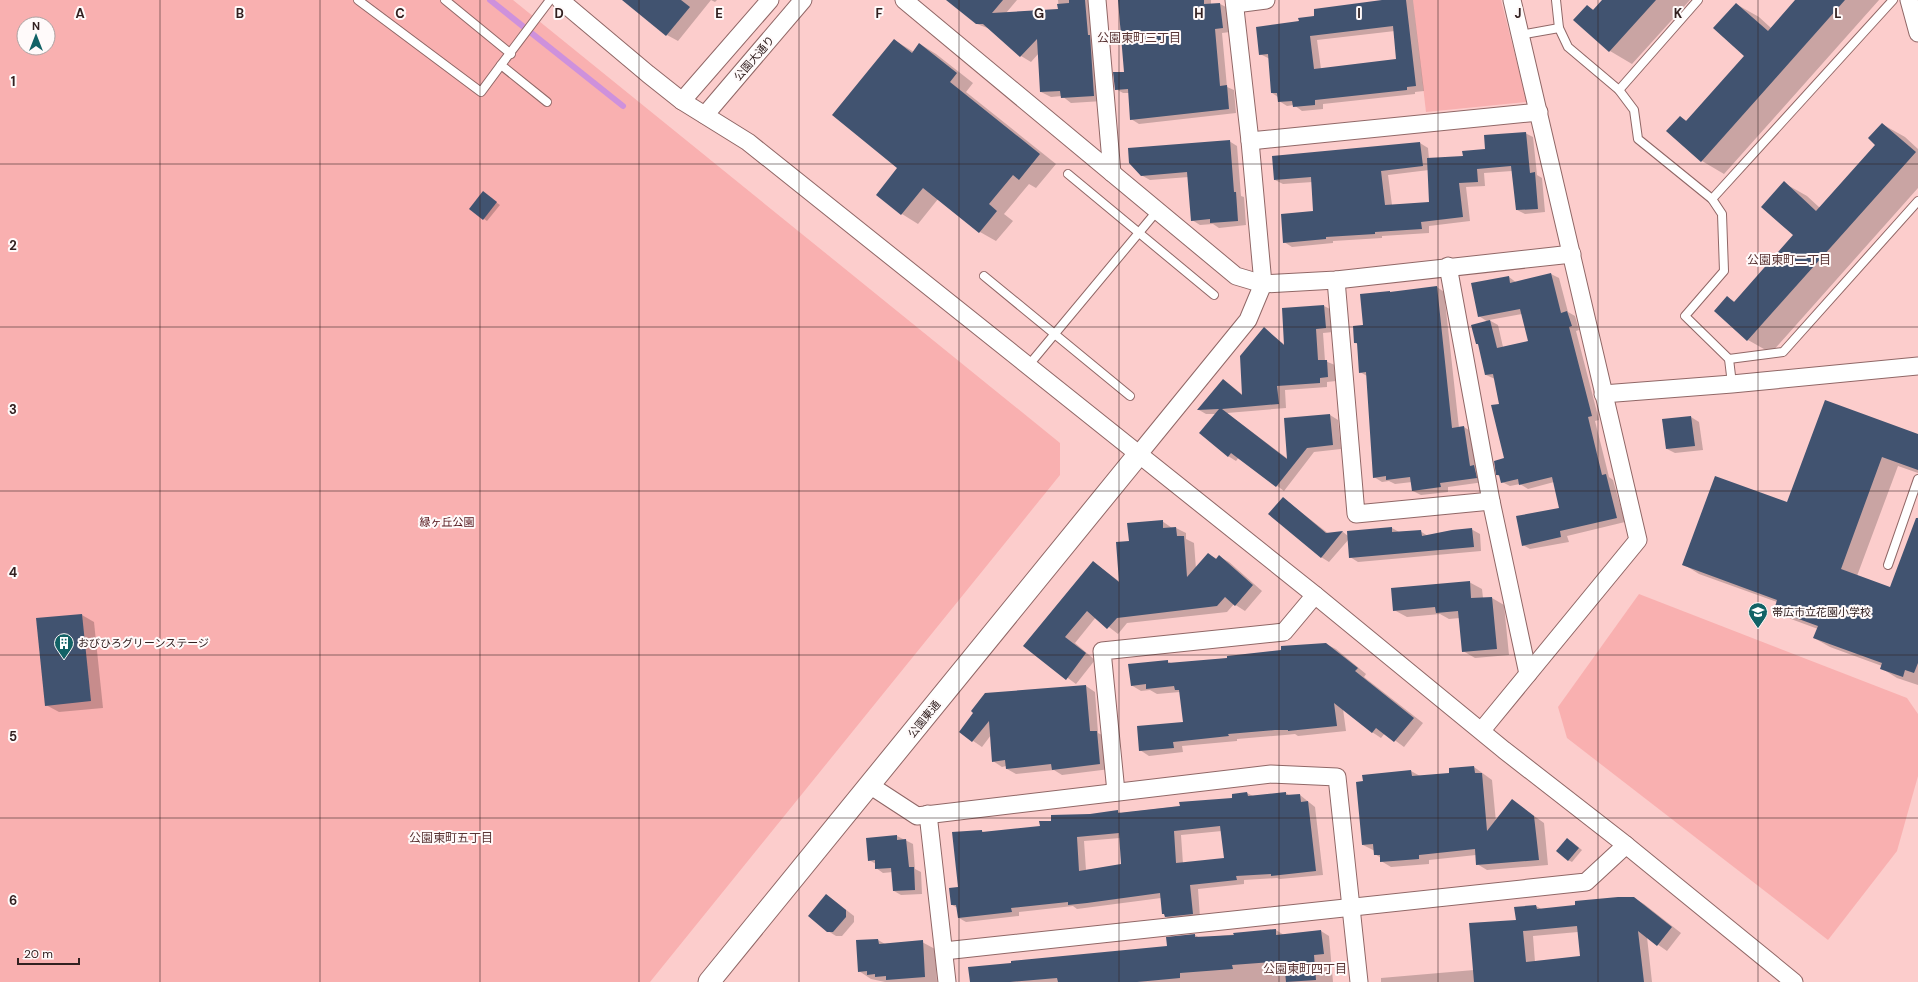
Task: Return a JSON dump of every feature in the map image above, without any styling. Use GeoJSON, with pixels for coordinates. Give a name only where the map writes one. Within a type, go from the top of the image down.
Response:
{"type":"FeatureCollection","features":[{"type":"Feature","properties":{"kind":"street"},"geometry":{"type":"LineString","coordinates":[[560,0],[682,101],[748,142],[1315,595],[1482,730],[1504,750],[1626,845],[1794,982]]}},
{"type":"Feature","properties":{"kind":"street"},"geometry":{"type":"LineString","coordinates":[[682,101],[770,0]]}},
{"type":"Feature","properties":{"kind":"street","name":"公園大通り"},"geometry":{"type":"LineString","coordinates":[[705,115],[803,0]]}},
{"type":"Feature","properties":{"kind":"street"},"geometry":{"type":"LineString","coordinates":[[904,0],[1236,276],[1263,284],[1336,280],[1448,266],[1572,254]]}},
{"type":"Feature","properties":{"kind":"street"},"geometry":{"type":"LineString","coordinates":[[1097,0],[1112,173]]}},
{"type":"Feature","properties":{"kind":"street"},"geometry":{"type":"LineString","coordinates":[[1138,455],[1248,320],[1263,284],[1250,141],[1234,2],[1266,0]]}},
{"type":"Feature","properties":{"kind":"street"},"geometry":{"type":"LineString","coordinates":[[1482,730],[1638,540],[1512,0]]}},
{"type":"Feature","properties":{"kind":"street"},"geometry":{"type":"LineString","coordinates":[[1909,0],[1918,33]]}},
{"type":"Feature","properties":{"kind":"street"},"geometry":{"type":"LineString","coordinates":[[1250,141],[1538,112]]}},
{"type":"Feature","properties":{"kind":"street"},"geometry":{"type":"LineString","coordinates":[[1448,266],[1492,501],[1528,674]]}},
{"type":"Feature","properties":{"kind":"street"},"geometry":{"type":"LineString","coordinates":[[1336,280],[1356,514],[1492,501]]}},
{"type":"Feature","properties":{"kind":"street"},"geometry":{"type":"LineString","coordinates":[[1603,394],[1732,384],[1918,366]]}},
{"type":"Feature","properties":{"kind":"street","name":"公園東通"},"geometry":{"type":"LineString","coordinates":[[709,982],[871,786],[1138,455]]}},
{"type":"Feature","properties":{"kind":"street"},"geometry":{"type":"LineString","coordinates":[[1116,792],[1102,651],[1284,632],[1315,595]]}},
{"type":"Feature","properties":{"kind":"street"},"geometry":{"type":"LineString","coordinates":[[871,786],[917,816],[1271,774],[1337,777],[1359,982]]}},
{"type":"Feature","properties":{"kind":"street"},"geometry":{"type":"LineString","coordinates":[[928,814],[948,982]]}},
{"type":"Feature","properties":{"kind":"street"},"geometry":{"type":"LineString","coordinates":[[944,951],[1586,882],[1626,845]]}},
{"type":"Feature","properties":{"kind":"lane"},"geometry":{"type":"LineString","coordinates":[[358,0],[481,92],[511,54],[550,0]]}},
{"type":"Feature","properties":{"kind":"lane"},"geometry":{"type":"LineString","coordinates":[[445,0],[511,54]]}},
{"type":"Feature","properties":{"kind":"lane"},"geometry":{"type":"LineString","coordinates":[[1556,0],[1559,28],[1568,47],[1619,90],[1634,110],[1638,139],[1712,199],[1722,214],[1724,271],[1685,316],[1729,359],[1732,384]]}},
{"type":"Feature","properties":{"kind":"lane"},"geometry":{"type":"LineString","coordinates":[[1619,90],[1698,0]]}},
{"type":"Feature","properties":{"kind":"lane"},"geometry":{"type":"LineString","coordinates":[[1712,199],[1893,0]]}},
{"type":"Feature","properties":{"kind":"lane"},"geometry":{"type":"LineString","coordinates":[[1520,35],[1559,28]]}},
{"type":"Feature","properties":{"kind":"lane"},"geometry":{"type":"LineString","coordinates":[[501,65],[547,102]]}},
{"type":"Feature","properties":{"kind":"lane"},"geometry":{"type":"LineString","coordinates":[[1068,174],[1214,295]]}},
{"type":"Feature","properties":{"kind":"lane"},"geometry":{"type":"LineString","coordinates":[[1729,359],[1783,352],[1918,201]]}},
{"type":"Feature","properties":{"kind":"lane"},"geometry":{"type":"LineString","coordinates":[[1028,366],[1157,211]]}},
{"type":"Feature","properties":{"kind":"lane"},"geometry":{"type":"LineString","coordinates":[[984,276],[1130,396]]}},
{"type":"Feature","properties":{"kind":"lane"},"geometry":{"type":"LineString","coordinates":[[1888,565],[1918,479]]}},
{"type":"Feature","properties":{"kind":"green space","name":"緑ヶ丘公園"},"geometry":{"type":"Polygon","coordinates":[[[0,0],[513,0],[1060,443],[1060,475],[650,982],[0,982],[0,0]]]}},
{"type":"Feature","properties":{"kind":"green space"},"geometry":{"type":"Polygon","coordinates":[[[1413,0],[1501,0],[1527,102],[1426,112],[1413,0]]]}},
{"type":"Feature","properties":{"kind":"green space"},"geometry":{"type":"Polygon","coordinates":[[[1639,594],[1907,698],[1918,714],[1918,776],[1897,851],[1828,940],[1567,738],[1558,707],[1639,594]]]}},
{"type":"Feature","properties":{"kind":"building"},"geometry":{"type":"Polygon","coordinates":[[[622,0],[681,0],[690,7],[666,36],[622,0]]]}},
{"type":"Feature","properties":{"kind":"building"},"geometry":{"type":"Polygon","coordinates":[[[946,0],[1003,0],[992,13],[1058,9],[1057,4],[1069,3],[1069,0],[1085,0],[1088,35],[1090,35],[1094,96],[1061,98],[1060,91],[1040,92],[1037,39],[1020,57],[983,24],[976,24],[946,0]]]}},
{"type":"Feature","properties":{"kind":"building"},"geometry":{"type":"Polygon","coordinates":[[[1118,0],[1204,0],[1204,4],[1220,3],[1223,28],[1215,29],[1220,86],[1227,85],[1229,109],[1130,120],[1128,89],[1115,90],[1113,72],[1124,72],[1118,0]]]}},
{"type":"Feature","properties":{"kind":"building"},"geometry":{"type":"Polygon","coordinates":[[[1382,0],[1406,0],[1416,86],[1407,87],[1407,90],[1315,100],[1315,105],[1293,107],[1292,101],[1278,102],[1277,93],[1271,93],[1268,54],[1259,55],[1256,27],[1299,21],[1298,18],[1314,16],[1314,9],[1382,0]],[[1393,26],[1310,36],[1314,69],[1396,59],[1393,26]]]}},
{"type":"Feature","properties":{"kind":"building"},"geometry":{"type":"Polygon","coordinates":[[[1602,0],[1656,0],[1609,52],[1573,20],[1587,5],[1593,10],[1602,0]]]}},
{"type":"Feature","properties":{"kind":"building"},"geometry":{"type":"Polygon","coordinates":[[[1795,0],[1845,0],[1701,162],[1666,131],[1680,116],[1686,121],[1744,56],[1713,28],[1736,3],[1768,31],[1795,0]]]}},
{"type":"Feature","properties":{"kind":"building"},"geometry":{"type":"Polygon","coordinates":[[[894,39],[912,53],[919,43],[957,73],[950,82],[1040,154],[1019,180],[1013,175],[989,204],[997,211],[979,233],[923,188],[901,215],[876,195],[897,168],[832,115],[894,39]]]}},
{"type":"Feature","properties":{"kind":"building"},"geometry":{"type":"Polygon","coordinates":[[[1882,123],[1916,152],[1747,341],[1714,311],[1727,296],[1734,302],[1793,235],[1761,207],[1784,181],[1816,211],[1875,145],[1868,138],[1882,123]]]}},
{"type":"Feature","properties":{"kind":"building"},"geometry":{"type":"Polygon","coordinates":[[[1526,132],[1530,173],[1535,172],[1538,209],[1516,210],[1511,166],[1477,169],[1478,182],[1459,183],[1463,217],[1421,222],[1422,229],[1375,232],[1375,234],[1326,237],[1326,239],[1283,243],[1281,214],[1313,211],[1311,177],[1274,180],[1272,156],[1420,142],[1423,166],[1381,171],[1385,205],[1429,202],[1427,158],[1463,156],[1462,151],[1485,149],[1484,135],[1526,132]]]}},
{"type":"Feature","properties":{"kind":"building"},"geometry":{"type":"Polygon","coordinates":[[[1230,140],[1238,221],[1210,223],[1210,219],[1191,221],[1187,172],[1141,176],[1129,163],[1128,148],[1230,140]]]}},
{"type":"Feature","properties":{"kind":"building"},"geometry":{"type":"Polygon","coordinates":[[[483,191],[497,202],[483,220],[469,209],[483,191]]]}},
{"type":"Feature","properties":{"kind":"building"},"geometry":{"type":"Polygon","coordinates":[[[1551,273],[1561,313],[1567,311],[1572,326],[1569,327],[1592,416],[1588,417],[1602,475],[1606,474],[1617,518],[1560,531],[1561,537],[1522,546],[1516,516],[1559,508],[1552,477],[1519,485],[1518,479],[1501,483],[1499,475],[1496,475],[1494,461],[1504,458],[1491,405],[1499,404],[1493,374],[1485,375],[1478,344],[1476,344],[1471,325],[1490,320],[1497,348],[1528,341],[1520,309],[1478,317],[1471,283],[1509,276],[1510,283],[1551,273]]]}},
{"type":"Feature","properties":{"kind":"building"},"geometry":{"type":"Polygon","coordinates":[[[1437,286],[1452,428],[1464,426],[1470,466],[1474,465],[1477,478],[1440,483],[1441,487],[1412,491],[1410,477],[1386,480],[1386,476],[1373,478],[1366,372],[1359,373],[1357,343],[1354,343],[1353,326],[1363,325],[1360,294],[1437,286]]]}},
{"type":"Feature","properties":{"kind":"building"},"geometry":{"type":"Polygon","coordinates":[[[1324,305],[1326,328],[1316,329],[1318,360],[1327,360],[1328,377],[1320,378],[1320,383],[1277,386],[1279,404],[1222,409],[1287,459],[1284,418],[1330,414],[1333,445],[1307,448],[1276,487],[1231,453],[1228,457],[1199,433],[1219,409],[1197,410],[1223,379],[1242,395],[1240,356],[1264,327],[1284,345],[1282,308],[1324,305]]]}},
{"type":"Feature","properties":{"kind":"building"},"geometry":{"type":"Polygon","coordinates":[[[1825,400],[1918,434],[1918,470],[1882,457],[1841,569],[1890,587],[1916,518],[1918,518],[1918,663],[1914,673],[1905,670],[1903,677],[1880,669],[1882,663],[1813,638],[1818,626],[1774,610],[1777,600],[1682,565],[1715,476],[1787,502],[1825,400]]]}},
{"type":"Feature","properties":{"kind":"building"},"geometry":{"type":"Polygon","coordinates":[[[1691,416],[1695,446],[1666,449],[1662,419],[1691,416]]]}},
{"type":"Feature","properties":{"kind":"building"},"geometry":{"type":"Polygon","coordinates":[[[1283,497],[1326,533],[1343,531],[1321,558],[1268,514],[1283,497]]]}},
{"type":"Feature","properties":{"kind":"building"},"geometry":{"type":"Polygon","coordinates":[[[1163,520],[1163,528],[1176,527],[1177,536],[1184,536],[1187,577],[1208,553],[1216,559],[1219,555],[1253,585],[1235,606],[1225,597],[1217,606],[1117,618],[1107,629],[1087,611],[1065,637],[1086,653],[1066,680],[1023,646],[1093,561],[1119,582],[1116,542],[1129,541],[1127,523],[1163,520]]]}},
{"type":"Feature","properties":{"kind":"building"},"geometry":{"type":"Polygon","coordinates":[[[1392,527],[1392,532],[1421,530],[1422,536],[1472,528],[1474,547],[1349,558],[1347,531],[1392,527]]]}},
{"type":"Feature","properties":{"kind":"building"},"geometry":{"type":"Polygon","coordinates":[[[1470,581],[1471,598],[1492,597],[1497,649],[1462,652],[1458,611],[1436,613],[1435,607],[1393,611],[1391,588],[1470,581]]]}},
{"type":"Feature","properties":{"kind":"building","name":"おびひろグリーンステージ"},"geometry":{"type":"Polygon","coordinates":[[[82,614],[91,701],[45,706],[36,618],[82,614]]]}},
{"type":"Feature","properties":{"kind":"building"},"geometry":{"type":"Polygon","coordinates":[[[1326,643],[1358,668],[1355,671],[1414,718],[1394,742],[1376,728],[1372,733],[1334,703],[1337,726],[1288,731],[1275,730],[1228,734],[1229,736],[1173,742],[1174,748],[1139,751],[1137,726],[1183,722],[1179,690],[1175,690],[1174,686],[1146,689],[1146,684],[1131,686],[1128,664],[1168,660],[1168,663],[1227,658],[1227,656],[1281,650],[1281,646],[1326,643]]]}},
{"type":"Feature","properties":{"kind":"building"},"geometry":{"type":"Polygon","coordinates":[[[1086,685],[1090,731],[1097,731],[1100,764],[1052,770],[1051,764],[1006,769],[1005,760],[992,762],[989,721],[972,742],[959,732],[973,713],[971,711],[985,693],[1086,685]]]}},
{"type":"Feature","properties":{"kind":"building"},"geometry":{"type":"Polygon","coordinates":[[[1474,766],[1475,773],[1482,773],[1487,831],[1512,799],[1534,816],[1539,860],[1476,865],[1475,849],[1419,855],[1419,859],[1380,862],[1380,855],[1374,855],[1373,844],[1362,845],[1356,782],[1363,781],[1362,775],[1411,770],[1412,776],[1449,773],[1449,768],[1474,766]]]}},
{"type":"Feature","properties":{"kind":"building"},"geometry":{"type":"Polygon","coordinates":[[[1247,792],[1248,796],[1286,792],[1286,795],[1300,794],[1301,802],[1308,801],[1316,871],[1271,876],[1271,874],[1236,876],[1237,880],[1190,885],[1193,914],[1165,917],[1164,914],[1162,914],[1160,893],[1068,905],[1068,902],[1011,908],[1012,912],[958,918],[956,905],[951,905],[949,888],[958,887],[952,832],[982,830],[982,832],[1040,826],[1039,821],[1051,821],[1051,815],[1090,814],[1118,810],[1118,813],[1180,806],[1179,802],[1232,798],[1232,794],[1247,792]],[[1220,826],[1174,831],[1176,863],[1224,858],[1220,826]],[[1119,833],[1077,837],[1079,871],[1121,864],[1119,833]]]}},
{"type":"Feature","properties":{"kind":"building"},"geometry":{"type":"Polygon","coordinates":[[[897,835],[897,840],[906,839],[909,867],[914,867],[915,890],[893,891],[891,868],[875,869],[875,860],[868,861],[866,838],[897,835]]]}},
{"type":"Feature","properties":{"kind":"building"},"geometry":{"type":"Polygon","coordinates":[[[1567,838],[1579,848],[1568,861],[1556,851],[1567,838]]]}},
{"type":"Feature","properties":{"kind":"building"},"geometry":{"type":"Polygon","coordinates":[[[826,894],[846,910],[846,917],[833,932],[827,932],[808,916],[826,894]]]}},
{"type":"Feature","properties":{"kind":"building"},"geometry":{"type":"Polygon","coordinates":[[[1634,897],[1672,927],[1657,946],[1638,931],[1644,982],[1474,982],[1469,923],[1516,920],[1514,907],[1536,905],[1537,909],[1575,905],[1575,901],[1634,897]],[[1577,926],[1523,931],[1526,962],[1580,956],[1577,926]]]}},
{"type":"Feature","properties":{"kind":"building"},"geometry":{"type":"Polygon","coordinates":[[[1276,929],[1276,935],[1321,930],[1324,954],[1314,955],[1316,980],[1286,982],[1284,961],[1232,965],[1233,969],[1180,973],[1180,978],[1137,982],[1058,982],[1057,978],[1010,982],[970,982],[968,967],[1011,963],[1011,961],[1167,946],[1166,937],[1195,934],[1195,937],[1234,935],[1233,933],[1276,929]]]}},
{"type":"Feature","properties":{"kind":"building"},"geometry":{"type":"Polygon","coordinates":[[[878,939],[879,944],[923,940],[925,977],[886,980],[886,976],[875,977],[875,974],[867,975],[867,971],[858,972],[856,940],[878,939]]]}},
{"type":"Feature","properties":{"kind":"waterway"},"geometry":{"type":"LineString","coordinates":[[490,0],[623,106]]}},
{"type":"Feature","properties":{"kind":"place","name":"帯広市立花園小学校"},"geometry":{"type":"Point","coordinates":[1758,629]}},
{"type":"Feature","properties":{"kind":"place","name":"おびひろグリーンステージ"},"geometry":{"type":"Point","coordinates":[64,660]}},
{"type":"Feature","properties":{"kind":"district","name":"公園東町三丁目"},"geometry":{"type":"Point","coordinates":[1139,38]}},
{"type":"Feature","properties":{"kind":"district","name":"公園東町二丁目"},"geometry":{"type":"Point","coordinates":[1789,260]}},
{"type":"Feature","properties":{"kind":"district","name":"公園東町五丁目"},"geometry":{"type":"Point","coordinates":[451,838]}},
{"type":"Feature","properties":{"kind":"district","name":"公園東町四丁目"},"geometry":{"type":"Point","coordinates":[1305,969]}}]}
